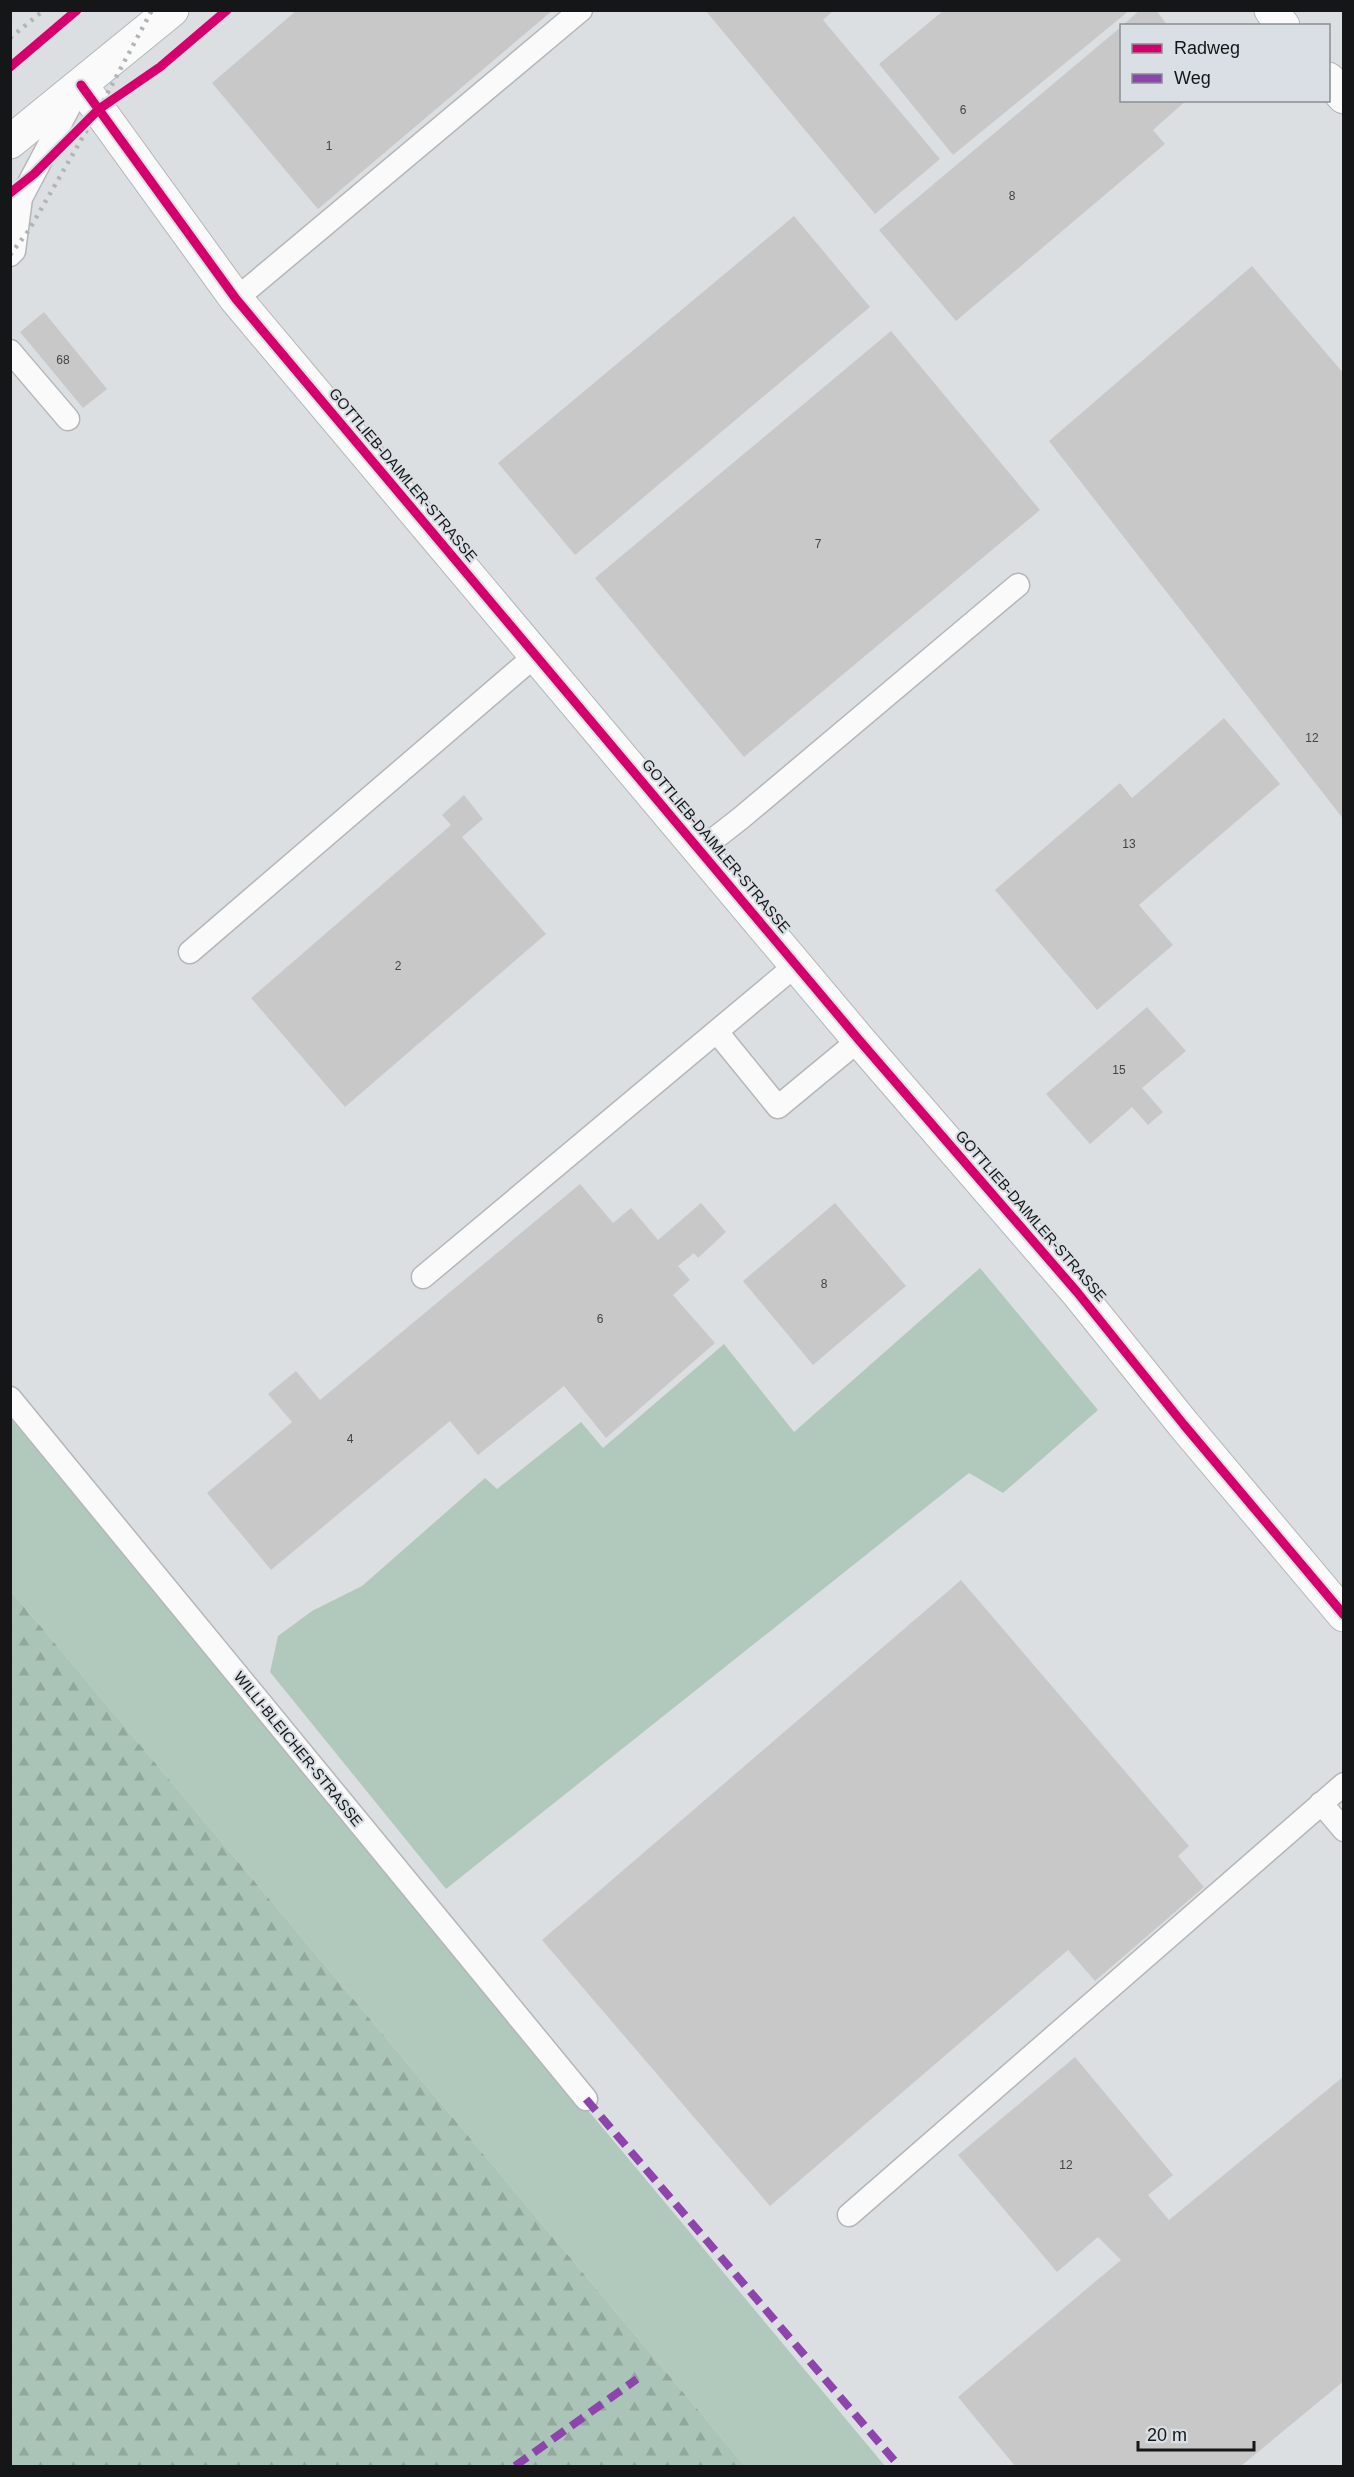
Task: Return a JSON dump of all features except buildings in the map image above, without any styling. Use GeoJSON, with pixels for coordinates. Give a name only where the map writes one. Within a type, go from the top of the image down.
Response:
{"type":"FeatureCollection","features":[{"type":"Feature","properties":{"kind":"street"},"geometry":{"type":"LineString","coordinates":[[10,142],[172,10]]}},
{"type":"Feature","properties":{"kind":"street"},"geometry":{"type":"LineString","coordinates":[[1271,10],[1282,24]]}},
{"type":"Feature","properties":{"kind":"street"},"geometry":{"type":"LineString","coordinates":[[1330,80],[1344,97]]}},
{"type":"Feature","properties":{"kind":"street","name":"GOTTLIEB-DAIMLER-STRASSE"},"geometry":{"type":"LineString","coordinates":[[81,85],[236,299],[859,1040],[1077,1293],[1184,1425],[1344,1614]]}},
{"type":"Feature","properties":{"kind":"lane"},"geometry":{"type":"LineString","coordinates":[[236,299],[581,10]]}},
{"type":"Feature","properties":{"kind":"lane"},"geometry":{"type":"LineString","coordinates":[[10,255],[14,251],[21,198],[81,85]]}},
{"type":"Feature","properties":{"kind":"lane"},"geometry":{"type":"LineString","coordinates":[[10,351],[68,419]]}},
{"type":"Feature","properties":{"kind":"lane"},"geometry":{"type":"LineString","coordinates":[[700,850],[1018,585]]}},
{"type":"Feature","properties":{"kind":"lane"},"geometry":{"type":"LineString","coordinates":[[190,952],[536,656]]}},
{"type":"Feature","properties":{"kind":"lane"},"geometry":{"type":"LineString","coordinates":[[423,1277],[796,965]]}},
{"type":"Feature","properties":{"kind":"lane"},"geometry":{"type":"LineString","coordinates":[[717,1032],[778,1107],[859,1040]]}},
{"type":"Feature","properties":{"kind":"lane","name":"WILLI-BLEICHER-STRASSE"},"geometry":{"type":"LineString","coordinates":[[10,1398],[586,2099]]}},
{"type":"Feature","properties":{"kind":"lane"},"geometry":{"type":"LineString","coordinates":[[849,2215],[1344,1784]]}},
{"type":"Feature","properties":{"kind":"lane"},"geometry":{"type":"LineString","coordinates":[[1322,1803],[1344,1830]]}},
{"type":"Feature","properties":{"kind":"green space"},"geometry":{"type":"Polygon","coordinates":[[[980,1268],[1098,1410],[1003,1493],[969,1473],[446,1889],[270,1672],[278,1636],[312,1611],[362,1586],[485,1478],[497,1489],[581,1422],[603,1448],[724,1344],[794,1432],[980,1268]]]}},
{"type":"Feature","properties":{"kind":"green space"},"geometry":{"type":"Polygon","coordinates":[[[10,1418],[885,2466],[745,2466],[11,1591],[10,1418]]]}},
{"type":"Feature","properties":{"kind":"green space"},"geometry":{"type":"Polygon","coordinates":[[[11,1591],[745,2466],[11,2466],[11,1591]]]}},
{"type":"Feature","properties":{"kind":"railway"},"geometry":{"type":"LineString","coordinates":[[10,38],[44,10]]}},
{"type":"Feature","properties":{"kind":"railway"},"geometry":{"type":"LineString","coordinates":[[10,255],[29,230],[99,109],[152,10]]}},
{"type":"Feature","properties":{"kind":"marked path"},"geometry":{"type":"LineString","coordinates":[[586,2099],[899,2466]]}},
{"type":"Feature","properties":{"kind":"marked path"},"geometry":{"type":"LineString","coordinates":[[515,2466],[637,2379]]}},
{"type":"Feature","properties":{"kind":"cycle path"},"geometry":{"type":"LineString","coordinates":[[10,67],[77,10]]}},
{"type":"Feature","properties":{"kind":"cycle path"},"geometry":{"type":"LineString","coordinates":[[10,193],[34,174],[99,109],[160,67],[227,10]]}},
{"type":"Feature","properties":{"kind":"cycle path"},"geometry":{"type":"LineString","coordinates":[[81,85],[236,299],[859,1040],[1077,1292],[1184,1425],[1344,1615]]}}]}
